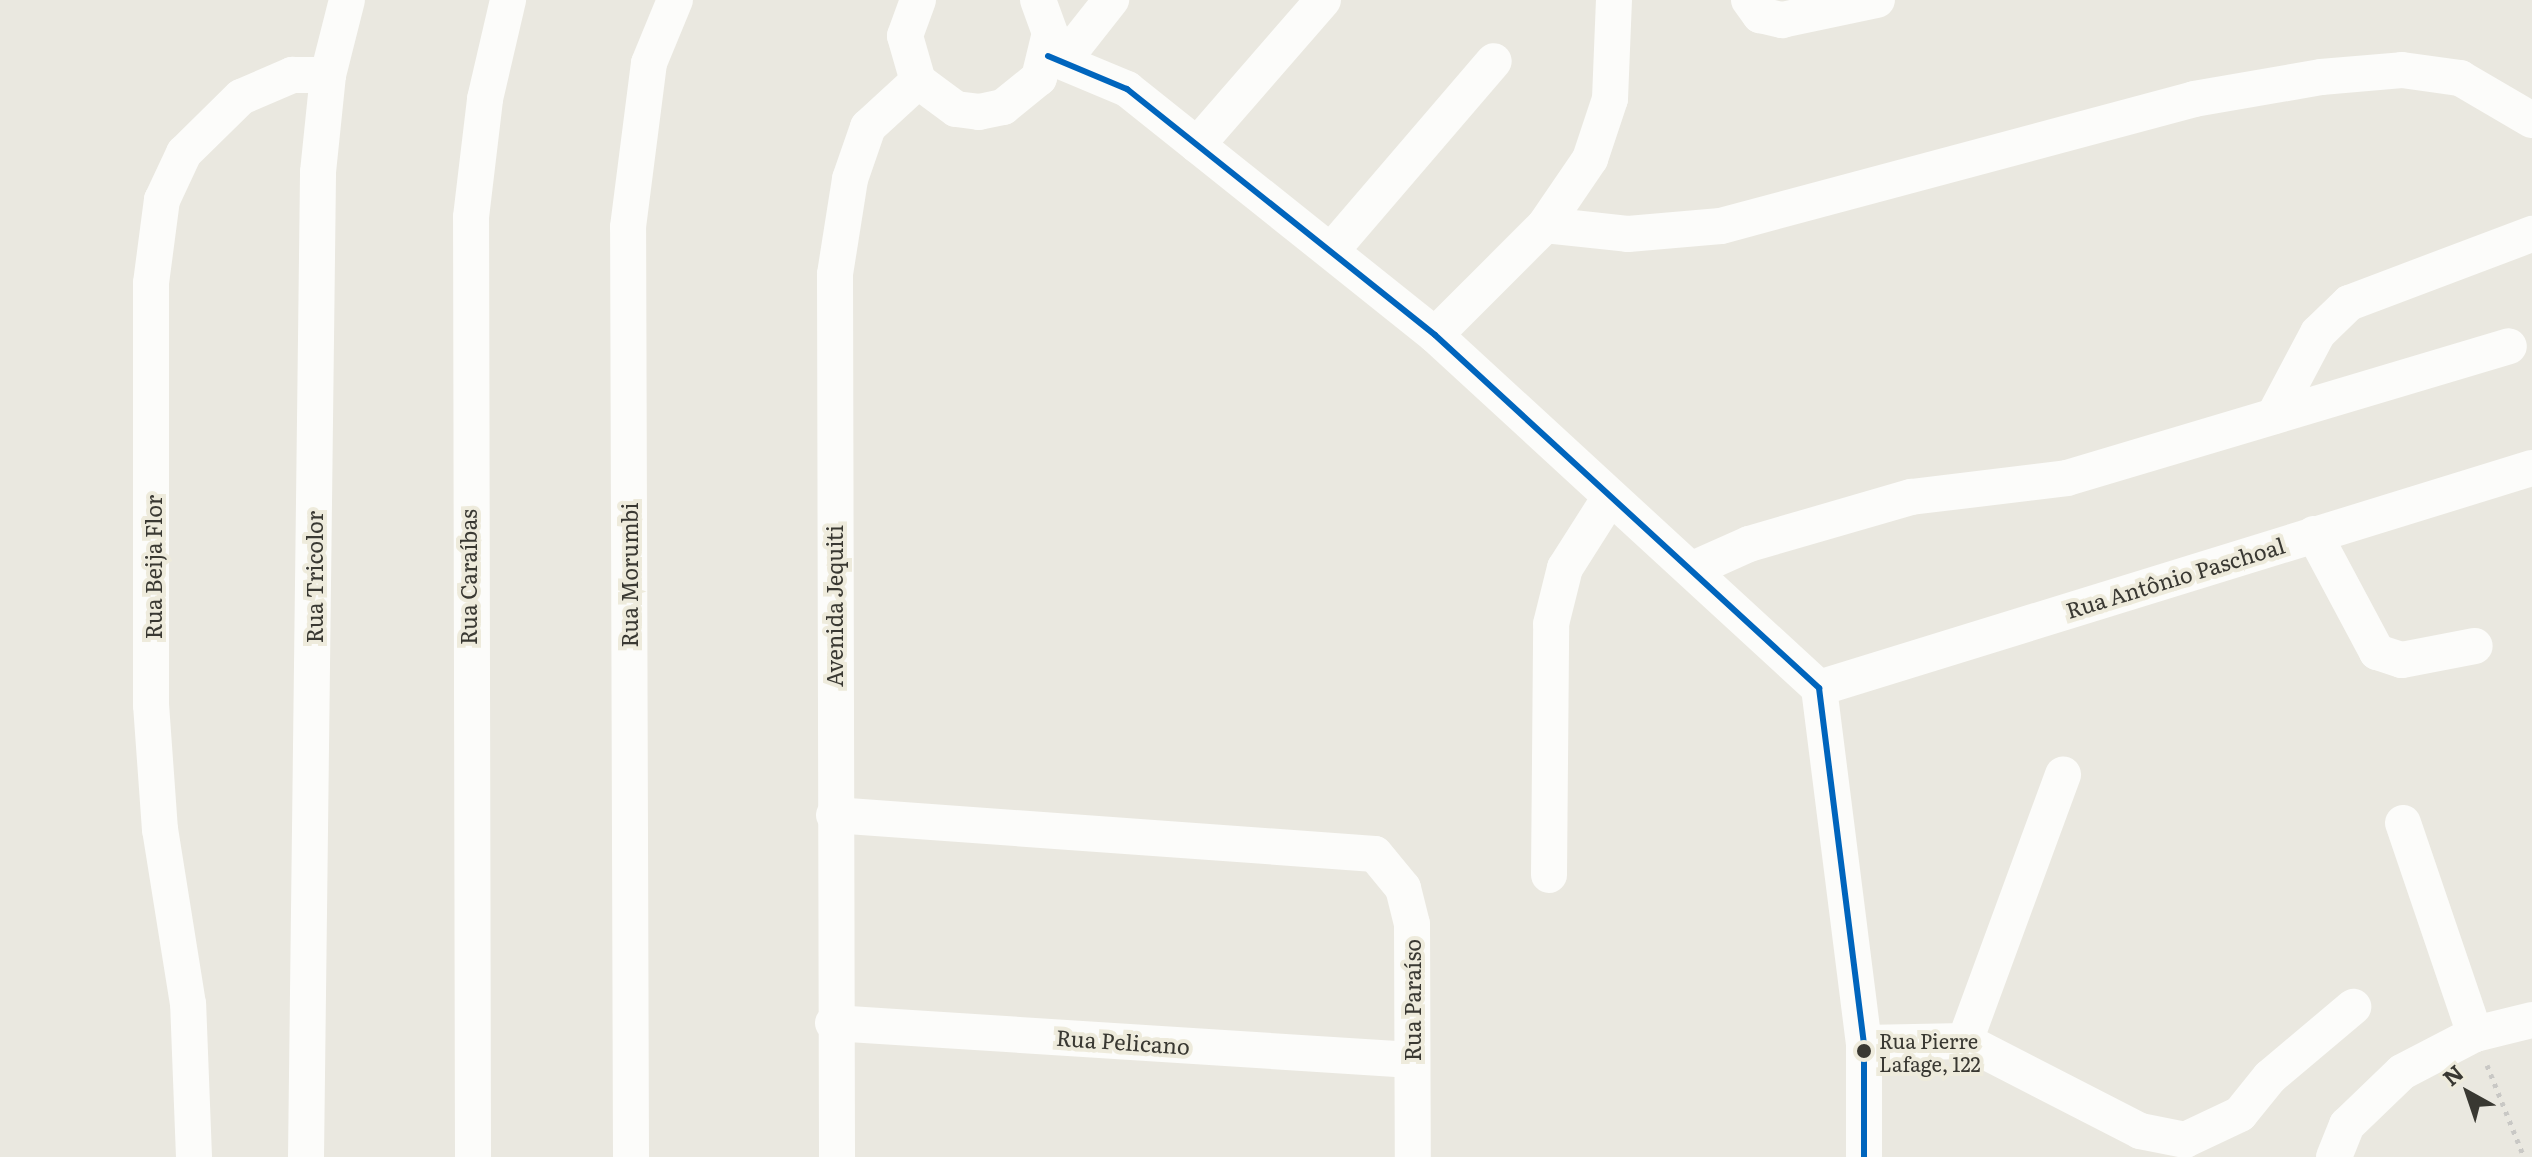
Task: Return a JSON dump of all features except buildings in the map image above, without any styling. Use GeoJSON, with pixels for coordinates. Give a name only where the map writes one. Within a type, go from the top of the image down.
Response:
{"type":"FeatureCollection","features":[{"type":"Feature","properties":{"kind":"street","name":"Rua Tricolor"},"geometry":{"type":"LineString","coordinates":[[306,1157],[315,689],[310,389],[328,75],[347,0]]}},
{"type":"Feature","properties":{"kind":"street","name":"Rua Caraíbas"},"geometry":{"type":"LineString","coordinates":[[473,1157],[471,217],[485,99],[508,0]]}},
{"type":"Feature","properties":{"kind":"street","name":"Rua Morumbi"},"geometry":{"type":"LineString","coordinates":[[631,1157],[628,227],[638,113],[649,63],[675,0]]}},
{"type":"Feature","properties":{"kind":"street"},"geometry":{"type":"LineString","coordinates":[[918,0],[905,36],[918,81],[956,109],[979,112],[1023,96],[1111,0]]}},
{"type":"Feature","properties":{"kind":"street"},"geometry":{"type":"LineString","coordinates":[[1038,0],[1057,57],[1127,89],[1435,335],[1819,688],[1864,1043],[1864,1157]]}},
{"type":"Feature","properties":{"kind":"street"},"geometry":{"type":"LineString","coordinates":[[1197,145],[1323,0]]}},
{"type":"Feature","properties":{"kind":"street"},"geometry":{"type":"LineString","coordinates":[[1435,335],[1545,225],[1590,159],[1610,99],[1614,0]]}},
{"type":"Feature","properties":{"kind":"street"},"geometry":{"type":"LineString","coordinates":[[1749,0],[1760,15],[1782,20],[1877,0]]}},
{"type":"Feature","properties":{"kind":"street"},"geometry":{"type":"LineString","coordinates":[[1331,251],[1494,61]]}},
{"type":"Feature","properties":{"kind":"street"},"geometry":{"type":"LineString","coordinates":[[1545,225],[1628,234],[1721,226],[2194,99],[2321,77],[2402,70],[2460,78],[2522,111]]}},
{"type":"Feature","properties":{"kind":"street","name":"Rua Beija Flor"},"geometry":{"type":"LineString","coordinates":[[194,1157],[188,1004],[160,830],[151,705],[151,283],[162,200],[184,153],[241,97],[292,75],[328,75]]}},
{"type":"Feature","properties":{"kind":"street","name":"Avenida Jequiti"},"geometry":{"type":"LineString","coordinates":[[837,1157],[833,1023],[835,274],[850,179],[868,127],[918,81]]}},
{"type":"Feature","properties":{"kind":"street"},"geometry":{"type":"LineString","coordinates":[[2274,416],[2318,333],[2349,303],[2532,234]]}},
{"type":"Feature","properties":{"kind":"street"},"geometry":{"type":"LineString","coordinates":[[1693,569],[1749,544],[1911,497],[2067,478],[2509,346]]}},
{"type":"Feature","properties":{"kind":"street","name":"Rua Antônio Paschoal"},"geometry":{"type":"LineString","coordinates":[[1819,688],[2532,468]]}},
{"type":"Feature","properties":{"kind":"street"},"geometry":{"type":"LineString","coordinates":[[1549,875],[1551,624],[1565,568],[1610,497]]}},
{"type":"Feature","properties":{"kind":"street"},"geometry":{"type":"LineString","coordinates":[[2314,534],[2377,652],[2402,660],[2475,646]]}},
{"type":"Feature","properties":{"kind":"street"},"geometry":{"type":"LineString","coordinates":[[1965,1041],[2063,774]]}},
{"type":"Feature","properties":{"kind":"street","name":"Rua Paraíso"},"geometry":{"type":"LineString","coordinates":[[834,815],[1375,854],[1403,888],[1412,924],[1413,1157]]}},
{"type":"Feature","properties":{"kind":"street"},"geometry":{"type":"LineString","coordinates":[[2403,823],[2475,1034]]}},
{"type":"Feature","properties":{"kind":"street"},"geometry":{"type":"LineString","coordinates":[[1864,1043],[1965,1041],[2140,1131],[2185,1140],[2240,1114],[2270,1077],[2353,1007]]}},
{"type":"Feature","properties":{"kind":"street"},"geometry":{"type":"LineString","coordinates":[[2334,1157],[2347,1125],[2372,1097],[2475,1034],[2532,1020]]}},
{"type":"Feature","properties":{"kind":"street","name":"Rua Pelicano"},"geometry":{"type":"LineString","coordinates":[[833,1023],[1412,1060]]}},
{"type":"Feature","properties":{"kind":"path"},"geometry":{"type":"LineString","coordinates":[[2475,1034],[2524,1157]]}},
{"type":"Feature","properties":{"kind":"transit line"},"geometry":{"type":"LineString","coordinates":[[1048,56],[1127,89],[1435,335],[1819,688],[1864,1043],[1864,1157]]}},
{"type":"Feature","properties":{"kind":"place","name":"Rua Pierre Lafage, 122"},"geometry":{"type":"Point","coordinates":[1864,1051]}}]}
